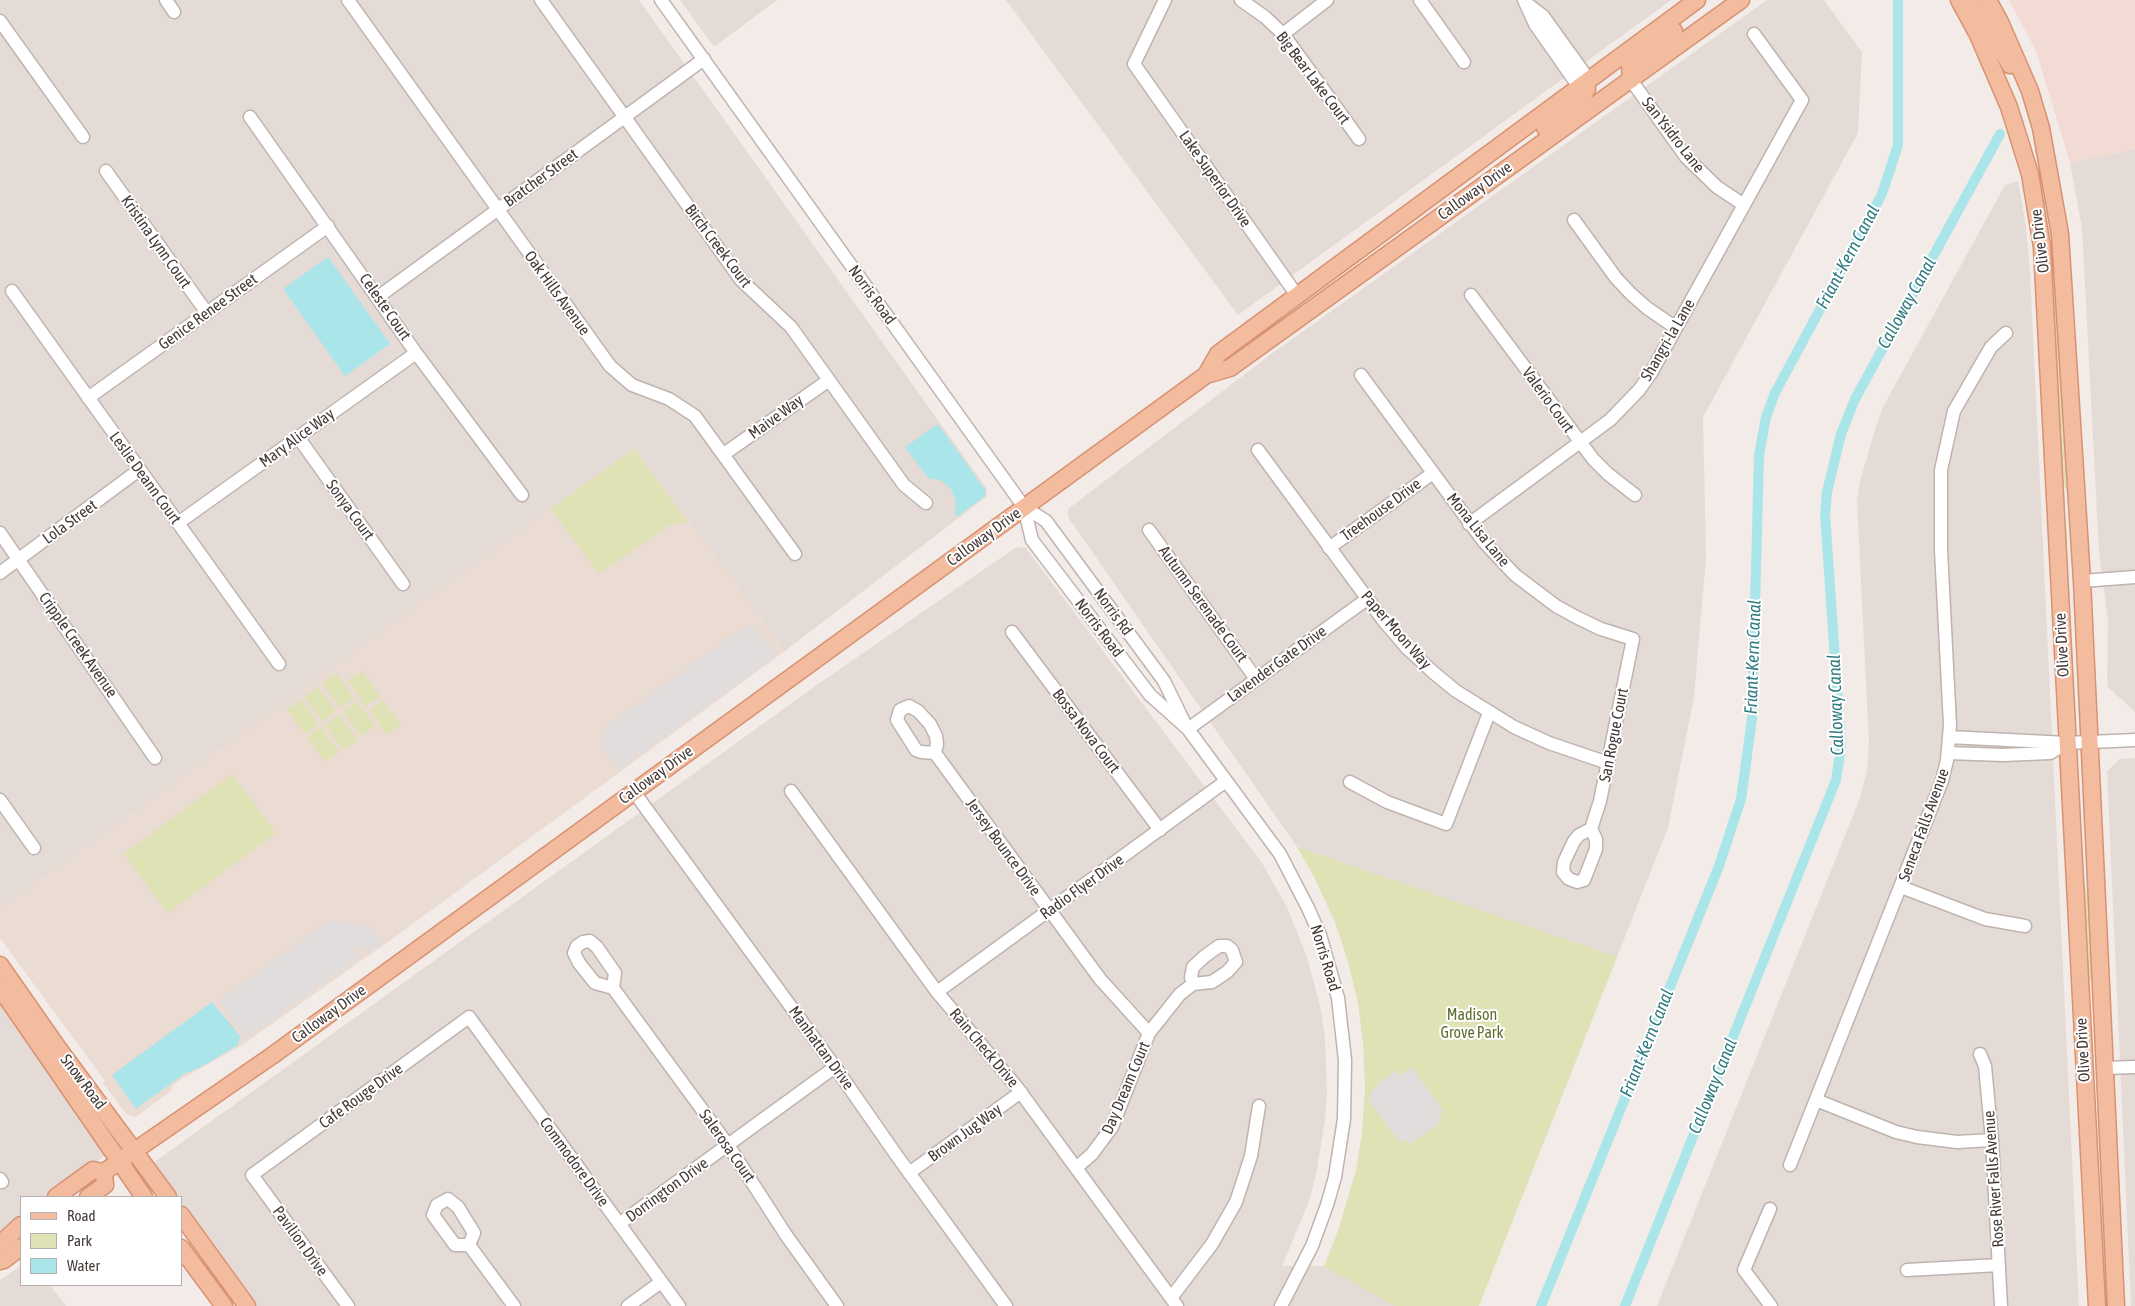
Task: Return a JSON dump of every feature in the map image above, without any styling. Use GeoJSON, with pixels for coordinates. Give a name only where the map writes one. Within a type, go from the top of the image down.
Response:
{"type":"FeatureCollection","features":[{"type":"Feature","properties":{"kind":"main road","name":"Calloway Drive"},"geometry":{"type":"LineString","coordinates":[[1206,375],[1218,354],[1296,294],[1697,0]]}},
{"type":"Feature","properties":{"kind":"main road","name":"Calloway Drive"},"geometry":{"type":"LineString","coordinates":[[57,1196],[93,1170],[104,1172],[273,1055],[1206,375],[1230,368],[1236,364],[1741,0]]}},
{"type":"Feature","properties":{"kind":"main road","name":"Olive Drive"},"geometry":{"type":"LineString","coordinates":[[1959,0],[1978,35],[2010,106],[2033,190],[2041,239],[2056,496],[2067,743],[2097,1306]]}},
{"type":"Feature","properties":{"kind":"main road"},"geometry":{"type":"LineString","coordinates":[[1965,0],[1978,9],[2006,60],[2017,73],[2023,76]]}},
{"type":"Feature","properties":{"kind":"main road","name":"Olive Drive"},"geometry":{"type":"LineString","coordinates":[[1988,0],[2000,22],[2023,76],[2042,128],[2060,234],[2082,581],[2116,1306]]}},
{"type":"Feature","properties":{"kind":"main road"},"geometry":{"type":"LineString","coordinates":[[1631,80],[1630,67],[1635,60],[1676,30],[1682,11]]}},
{"type":"Feature","properties":{"kind":"main road"},"geometry":{"type":"LineString","coordinates":[[1517,161],[1527,142],[1581,100],[1584,84]]}},
{"type":"Feature","properties":{"kind":"main road"},"geometry":{"type":"LineString","coordinates":[[1236,364],[1244,346],[1291,310],[1296,294]]}},
{"type":"Feature","properties":{"kind":"main road"},"geometry":{"type":"LineString","coordinates":[[2056,496],[2065,522],[2070,568],[2074,576],[2082,581]]}},
{"type":"Feature","properties":{"kind":"main road","name":"Snow Road"},"geometry":{"type":"LineString","coordinates":[[0,965],[58,1048],[167,1196]]}},
{"type":"Feature","properties":{"kind":"main road","name":"Snow Road"},"geometry":{"type":"LineString","coordinates":[[2,995],[143,1196]]}},
{"type":"Feature","properties":{"kind":"main road"},"geometry":{"type":"LineString","coordinates":[[2081,997],[2090,1008],[2095,1058],[2098,1065],[2105,1068]]}},
{"type":"Feature","properties":{"kind":"main road"},"geometry":{"type":"LineString","coordinates":[[89,1196],[105,1185],[104,1172]]}},
{"type":"Feature","properties":{"kind":"main road"},"geometry":{"type":"LineString","coordinates":[[182,1216],[247,1306]]}},
{"type":"Feature","properties":{"kind":"main road"},"geometry":{"type":"LineString","coordinates":[[0,1244],[20,1225]]}},
{"type":"Feature","properties":{"kind":"main road"},"geometry":{"type":"LineString","coordinates":[[0,1261],[20,1248]]}},
{"type":"Feature","properties":{"kind":"main road"},"geometry":{"type":"LineString","coordinates":[[182,1249],[224,1306]]}},
{"type":"Feature","properties":{"kind":"main road"},"geometry":{"type":"LineString","coordinates":[[203,1278],[211,1278],[219,1282],[238,1306]]}},
{"type":"Feature","properties":{"kind":"street"},"geometry":{"type":"LineString","coordinates":[[166,0],[174,12]]}},
{"type":"Feature","properties":{"kind":"street","name":"Oak Hills Avenue"},"geometry":{"type":"LineString","coordinates":[[348,0],[610,366],[632,385],[682,406],[704,427],[795,554]]}},
{"type":"Feature","properties":{"kind":"street","name":"Birch Creek Court"},"geometry":{"type":"LineString","coordinates":[[541,0],[741,280],[791,326],[904,485],[926,503]]}},
{"type":"Feature","properties":{"kind":"street","name":"Norris Road"},"geometry":{"type":"LineString","coordinates":[[661,0],[1024,508],[1032,540],[1150,694],[1188,729],[1280,854],[1308,908],[1331,970],[1343,1034],[1346,1090],[1344,1119],[1335,1177],[1312,1246],[1281,1306]]}},
{"type":"Feature","properties":{"kind":"street","name":"Lake Superior Drive"},"geometry":{"type":"LineString","coordinates":[[1165,0],[1134,64],[1296,294]]}},
{"type":"Feature","properties":{"kind":"street","name":"Big Bear Lake Court"},"geometry":{"type":"LineString","coordinates":[[1242,0],[1265,17],[1283,34],[1359,139]]}},
{"type":"Feature","properties":{"kind":"street"},"geometry":{"type":"LineString","coordinates":[[1283,34],[1327,0]]}},
{"type":"Feature","properties":{"kind":"street"},"geometry":{"type":"LineString","coordinates":[[1420,0],[1464,62]]}},
{"type":"Feature","properties":{"kind":"street"},"geometry":{"type":"LineString","coordinates":[[1524,1],[1543,16],[1584,84]]}},
{"type":"Feature","properties":{"kind":"street"},"geometry":{"type":"LineString","coordinates":[[0,21],[83,137]]}},
{"type":"Feature","properties":{"kind":"street","name":"Shangri-la Lane"},"geometry":{"type":"LineString","coordinates":[[1470,524],[1610,420],[1639,390],[1676,328],[1802,100],[1754,34]]}},
{"type":"Feature","properties":{"kind":"street","name":"Bratcher Street"},"geometry":{"type":"LineString","coordinates":[[378,297],[704,59]]}},
{"type":"Feature","properties":{"kind":"street","name":"San Ysidro Lane"},"geometry":{"type":"LineString","coordinates":[[1631,80],[1686,157],[1717,187],[1744,205]]}},
{"type":"Feature","properties":{"kind":"street","name":"Celeste Court"},"geometry":{"type":"LineString","coordinates":[[250,117],[416,352],[522,495]]}},
{"type":"Feature","properties":{"kind":"street","name":"Kristina Lynn Court"},"geometry":{"type":"LineString","coordinates":[[106,171],[207,313]]}},
{"type":"Feature","properties":{"kind":"street"},"geometry":{"type":"LineString","coordinates":[[1574,220],[1616,278],[1631,294],[1647,308],[1676,328]]}},
{"type":"Feature","properties":{"kind":"street","name":"Genice Renee Street"},"geometry":{"type":"LineString","coordinates":[[88,398],[328,226]]}},
{"type":"Feature","properties":{"kind":"street","name":"Leslie Deann Court"},"geometry":{"type":"LineString","coordinates":[[12,291],[279,664]]}},
{"type":"Feature","properties":{"kind":"street","name":"Valerio Court"},"geometry":{"type":"LineString","coordinates":[[1471,295],[1580,443],[1608,474],[1635,495]]}},
{"type":"Feature","properties":{"kind":"street","name":"Seneca Falls Avenue"},"geometry":{"type":"LineString","coordinates":[[1790,1165],[1902,887],[1942,781],[1948,753],[1949,737],[1941,550],[1940,470],[1954,411],[1991,347],[2006,333]]}},
{"type":"Feature","properties":{"kind":"street","name":"Mary Alice Way"},"geometry":{"type":"LineString","coordinates":[[178,523],[416,352]]}},
{"type":"Feature","properties":{"kind":"street","name":"Mona Lisa Lane"},"geometry":{"type":"LineString","coordinates":[[1361,375],[1497,558],[1531,588],[1578,618],[1601,629],[1633,639]]}},
{"type":"Feature","properties":{"kind":"street","name":"Maive Way"},"geometry":{"type":"LineString","coordinates":[[724,454],[829,380]]}},
{"type":"Feature","properties":{"kind":"street","name":"Sonya Court"},"geometry":{"type":"LineString","coordinates":[[298,437],[403,584]]}},
{"type":"Feature","properties":{"kind":"street","name":"Paper Moon Way"},"geometry":{"type":"LineString","coordinates":[[1258,450],[1367,599],[1407,648],[1434,673],[1489,713],[1549,743],[1608,763]]}},
{"type":"Feature","properties":{"kind":"street","name":"Lola Street"},"geometry":{"type":"LineString","coordinates":[[0,573],[139,470]]}},
{"type":"Feature","properties":{"kind":"street","name":"Treehouse Drive"},"geometry":{"type":"LineString","coordinates":[[1330,548],[1432,473]]}},
{"type":"Feature","properties":{"kind":"street","name":"Norris Rd"},"geometry":{"type":"LineString","coordinates":[[1024,508],[1046,521],[1164,681],[1188,729]]}},
{"type":"Feature","properties":{"kind":"street","name":"Autumn Serenade Court"},"geometry":{"type":"LineString","coordinates":[[1149,530],[1256,679]]}},
{"type":"Feature","properties":{"kind":"street","name":"Cripple Creek Avenue"},"geometry":{"type":"LineString","coordinates":[[0,533],[155,758]]}},
{"type":"Feature","properties":{"kind":"street"},"geometry":{"type":"LineString","coordinates":[[2082,581],[2135,577]]}},
{"type":"Feature","properties":{"kind":"street","name":"Lavender Gate Drive"},"geometry":{"type":"LineString","coordinates":[[1188,729],[1367,599]]}},
{"type":"Feature","properties":{"kind":"street","name":"Bossa Nova Court"},"geometry":{"type":"LineString","coordinates":[[1012,632],[1160,830]]}},
{"type":"Feature","properties":{"kind":"street","name":"San Rogue Court"},"geometry":{"type":"LineString","coordinates":[[1591,829],[1600,801],[1633,639]]}},
{"type":"Feature","properties":{"kind":"street"},"geometry":{"type":"LineString","coordinates":[[1350,782],[1387,802],[1446,824],[1489,713]]}},
{"type":"Feature","properties":{"kind":"street"},"geometry":{"type":"LineString","coordinates":[[1949,737],[2067,743],[2135,740]]}},
{"type":"Feature","properties":{"kind":"street"},"geometry":{"type":"LineString","coordinates":[[1948,753],[2003,755],[2050,752],[2067,743]]}},
{"type":"Feature","properties":{"kind":"street","name":"Jersey Bounce Drive"},"geometry":{"type":"LineString","coordinates":[[935,753],[1100,979],[1149,1033]]}},
{"type":"Feature","properties":{"kind":"street","name":"Radio Flyer Drive"},"geometry":{"type":"LineString","coordinates":[[937,992],[1226,781]]}},
{"type":"Feature","properties":{"kind":"street","name":"Rain Check Drive"},"geometry":{"type":"LineString","coordinates":[[791,791],[937,992],[1020,1092],[1174,1302]]}},
{"type":"Feature","properties":{"kind":"street","name":"Manhattan Drive"},"geometry":{"type":"LineString","coordinates":[[634,792],[835,1067],[1006,1306]]}},
{"type":"Feature","properties":{"kind":"street"},"geometry":{"type":"LineString","coordinates":[[0,800],[34,848]]}},
{"type":"Feature","properties":{"kind":"street"},"geometry":{"type":"LineString","coordinates":[[1902,887],[1985,919],[2025,926]]}},
{"type":"Feature","properties":{"kind":"street","name":"Day Dream Court"},"geometry":{"type":"LineString","coordinates":[[1076,1168],[1092,1154],[1112,1128],[1149,1033],[1180,994],[1193,984]]}},
{"type":"Feature","properties":{"kind":"street","name":"Salerosa Court"},"geometry":{"type":"LineString","coordinates":[[613,988],[728,1145],[786,1235],[837,1306]]}},
{"type":"Feature","properties":{"kind":"street","name":"Cafe Rouge Drive"},"geometry":{"type":"LineString","coordinates":[[252,1176],[469,1018]]}},
{"type":"Feature","properties":{"kind":"street","name":"Commodore Drive"},"geometry":{"type":"LineString","coordinates":[[469,1018],[679,1306]]}},
{"type":"Feature","properties":{"kind":"street","name":"Rose River Falls Avenue"},"geometry":{"type":"LineString","coordinates":[[1980,1054],[1985,1066],[1992,1140],[2001,1306]]}},
{"type":"Feature","properties":{"kind":"street","name":"Dorrington Drive"},"geometry":{"type":"LineString","coordinates":[[619,1224],[835,1067]]}},
{"type":"Feature","properties":{"kind":"street"},"geometry":{"type":"LineString","coordinates":[[2105,1068],[2135,1067]]}},
{"type":"Feature","properties":{"kind":"street","name":"Brown Jug Way"},"geometry":{"type":"LineString","coordinates":[[909,1173],[1020,1092]]}},
{"type":"Feature","properties":{"kind":"street"},"geometry":{"type":"LineString","coordinates":[[1816,1100],[1896,1132],[1917,1137],[1957,1142],[1992,1140]]}},
{"type":"Feature","properties":{"kind":"street"},"geometry":{"type":"LineString","coordinates":[[1174,1302],[1212,1244],[1236,1202],[1251,1156],[1259,1106]]}},
{"type":"Feature","properties":{"kind":"street","name":"Pavilion Drive"},"geometry":{"type":"LineString","coordinates":[[252,1176],[348,1306]]}},
{"type":"Feature","properties":{"kind":"street"},"geometry":{"type":"LineString","coordinates":[[1770,1209],[1744,1270],[1771,1306]]}},
{"type":"Feature","properties":{"kind":"street"},"geometry":{"type":"LineString","coordinates":[[469,1245],[514,1306]]}},
{"type":"Feature","properties":{"kind":"street"},"geometry":{"type":"LineString","coordinates":[[1907,1270],[1999,1266]]}},
{"type":"Feature","properties":{"kind":"street"},"geometry":{"type":"LineString","coordinates":[[628,1306],[661,1282]]}},
{"type":"Feature","properties":{"kind":"shaded area"},"geometry":{"type":"Polygon","coordinates":[[[0,0],[639,0],[987,489],[986,497],[785,651],[635,447],[0,909],[0,0]]]}},
{"type":"Feature","properties":{"kind":"shaded area"},"geometry":{"type":"Polygon","coordinates":[[[680,0],[777,0],[714,47],[680,0]]]}},
{"type":"Feature","properties":{"kind":"shaded area"},"geometry":{"type":"Polygon","coordinates":[[[1006,0],[1671,0],[1238,315],[1006,0]]]}},
{"type":"Feature","properties":{"kind":"shaded area"},"geometry":{"type":"Polygon","coordinates":[[[1767,0],[1824,0],[1862,52],[1858,133],[1703,417],[1706,558],[1694,697],[1668,828],[1617,957],[1297,847],[1068,517],[1068,509],[1270,355],[1767,0]]]}},
{"type":"Feature","properties":{"kind":"shaded area"},"geometry":{"type":"Polygon","coordinates":[[[2009,0],[2135,0],[2135,149],[2070,163],[2036,51],[2009,0]]]}},
{"type":"Feature","properties":{"kind":"shaded area"},"geometry":{"type":"Polygon","coordinates":[[[2135,149],[2135,712],[2107,686],[2108,620],[2099,552],[2082,228],[2070,163],[2135,149]]]}},
{"type":"Feature","properties":{"kind":"shaded area"},"geometry":{"type":"Polygon","coordinates":[[[2018,181],[2026,226],[2030,272],[2079,1306],[1657,1306],[1860,798],[1867,771],[1869,744],[1857,501],[1860,481],[1877,423],[1883,407],[2005,185],[2018,181]]]}},
{"type":"Feature","properties":{"kind":"shaded area"},"geometry":{"type":"Polygon","coordinates":[[[635,446],[785,651],[392,939],[242,1045],[183,1078],[172,1086],[171,1091],[136,1117],[126,1114],[103,1083],[105,1081],[0,938],[0,909],[635,446]]]}},
{"type":"Feature","properties":{"kind":"shaded area"},"geometry":{"type":"Polygon","coordinates":[[[1025,547],[1262,863],[1287,907],[1307,957],[1321,1010],[1325,1037],[1327,1093],[1325,1120],[1316,1175],[1309,1201],[1282,1266],[1324,1266],[1396,1306],[257,1306],[182,1208],[182,1196],[172,1196],[149,1166],[814,687],[1015,548],[1025,547]]]}},
{"type":"Feature","properties":{"kind":"shaded area"},"geometry":{"type":"Polygon","coordinates":[[[746,626],[756,628],[776,656],[617,770],[601,745],[604,731],[608,725],[746,626]]]}},
{"type":"Feature","properties":{"kind":"shaded area"},"geometry":{"type":"Polygon","coordinates":[[[2135,758],[2135,1306],[2131,1306],[2107,772],[2119,759],[2135,758]]]}},
{"type":"Feature","properties":{"kind":"shaded area"},"geometry":{"type":"Polygon","coordinates":[[[330,920],[374,927],[374,935],[385,942],[369,952],[364,946],[356,949],[359,953],[358,958],[245,1037],[219,1001],[330,920]]]}},
{"type":"Feature","properties":{"kind":"shaded area"},"geometry":{"type":"Polygon","coordinates":[[[0,1001],[108,1153],[50,1196],[20,1196],[20,1219],[0,1233],[0,1001]]]}},
{"type":"Feature","properties":{"kind":"shaded area"},"geometry":{"type":"Polygon","coordinates":[[[1412,1067],[1443,1111],[1438,1115],[1443,1120],[1411,1144],[1405,1139],[1400,1143],[1369,1100],[1371,1093],[1378,1084],[1397,1070],[1401,1076],[1412,1067]]]}},
{"type":"Feature","properties":{"kind":"shaded area"},"geometry":{"type":"Polygon","coordinates":[[[20,1267],[20,1286],[51,1286],[66,1306],[0,1306],[0,1280],[20,1267]]]}},
{"type":"Feature","properties":{"kind":"green space"},"geometry":{"type":"Polygon","coordinates":[[[2039,148],[2047,187],[2055,264],[2068,490],[2065,489],[2062,478],[2049,229],[2045,197],[2035,149],[2039,148]]]}},
{"type":"Feature","properties":{"kind":"green space"},"geometry":{"type":"Polygon","coordinates":[[[634,449],[688,522],[669,525],[599,574],[551,509],[634,449]]]}},
{"type":"Feature","properties":{"kind":"green space"},"geometry":{"type":"Polygon","coordinates":[[[362,671],[380,696],[366,706],[348,681],[362,671]]]}},
{"type":"Feature","properties":{"kind":"green space"},"geometry":{"type":"Polygon","coordinates":[[[336,673],[354,698],[340,708],[322,683],[336,673]]]}},
{"type":"Feature","properties":{"kind":"green space"},"geometry":{"type":"Polygon","coordinates":[[[318,687],[336,711],[322,722],[304,697],[318,687]]]}},
{"type":"Feature","properties":{"kind":"green space"},"geometry":{"type":"Polygon","coordinates":[[[301,700],[319,724],[305,734],[287,710],[301,700]]]}},
{"type":"Feature","properties":{"kind":"green space"},"geometry":{"type":"Polygon","coordinates":[[[383,700],[401,725],[387,735],[369,710],[383,700]]]}},
{"type":"Feature","properties":{"kind":"green space"},"geometry":{"type":"Polygon","coordinates":[[[357,701],[375,726],[361,736],[343,711],[357,701]]]}},
{"type":"Feature","properties":{"kind":"green space"},"geometry":{"type":"Polygon","coordinates":[[[339,715],[357,740],[343,750],[325,725],[339,715]]]}},
{"type":"Feature","properties":{"kind":"green space"},"geometry":{"type":"Polygon","coordinates":[[[321,727],[339,752],[325,762],[307,737],[321,727]]]}},
{"type":"Feature","properties":{"kind":"green space"},"geometry":{"type":"Polygon","coordinates":[[[232,774],[276,833],[168,913],[124,854],[232,774]]]}},
{"type":"Feature","properties":{"kind":"green space","name":"Madison Grove Park"},"geometry":{"type":"Polygon","coordinates":[[[1297,847],[1617,957],[1479,1306],[1395,1306],[1324,1266],[1338,1231],[1356,1170],[1362,1132],[1365,1088],[1363,1042],[1358,1003],[1348,962],[1335,922],[1313,875],[1297,847]]]}},
{"type":"Feature","properties":{"kind":"green space"},"geometry":{"type":"Polygon","coordinates":[[[2082,875],[2088,897],[2092,980],[2089,980],[2085,964],[2082,875]]]}},
{"type":"Feature","properties":{"kind":"water"},"geometry":{"type":"Polygon","coordinates":[[[328,257],[390,344],[345,376],[283,289],[328,257]]]}},
{"type":"Feature","properties":{"kind":"water"},"geometry":{"type":"Polygon","coordinates":[[[938,424],[986,491],[985,496],[958,516],[955,514],[956,501],[951,489],[942,481],[928,478],[905,447],[938,424]]]}},
{"type":"Feature","properties":{"kind":"water"},"geometry":{"type":"Polygon","coordinates":[[[212,1002],[240,1036],[238,1045],[201,1067],[184,1074],[136,1109],[112,1075],[212,1002]]]}},
{"type":"Feature","properties":{"kind":"waterway","name":"Friant-Kern Canal"},"geometry":{"type":"LineString","coordinates":[[1541,1306],[1719,866],[1741,799],[1752,719],[1759,455],[1766,417],[1775,393],[1882,194],[1898,145],[1898,0]]}},
{"type":"Feature","properties":{"kind":"waterway","name":"Calloway Canal"},"geometry":{"type":"LineString","coordinates":[[1625,1306],[1836,780],[1841,748],[1825,514],[1827,492],[1841,434],[1855,399],[2000,134]]}}]}
